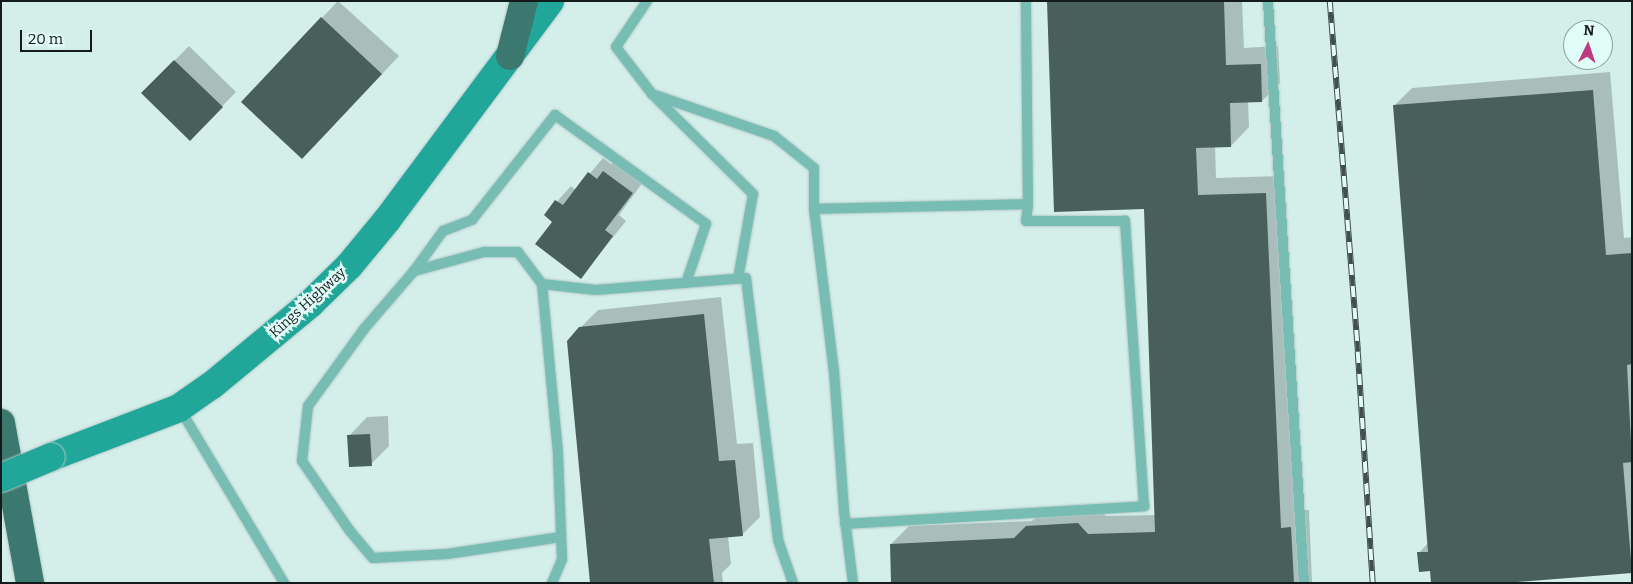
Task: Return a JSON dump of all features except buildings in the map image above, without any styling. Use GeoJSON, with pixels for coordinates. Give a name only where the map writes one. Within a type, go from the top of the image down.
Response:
{"type":"FeatureCollection","features":[{"type":"Feature","properties":{"kind":"highway"},"geometry":{"type":"LineString","coordinates":[[510,56],[524,1]]}},
{"type":"Feature","properties":{"kind":"highway"},"geometry":{"type":"LineString","coordinates":[[1,423],[30,583]]}},
{"type":"Feature","properties":{"kind":"main road","name":"Kings Highway"},"geometry":{"type":"LineString","coordinates":[[1,478],[51,456],[179,408],[241,362],[342,273],[397,206],[550,1]]}},
{"type":"Feature","properties":{"kind":"lane"},"geometry":{"type":"LineString","coordinates":[[647,1],[616,47],[652,94],[753,194],[738,279]]}},
{"type":"Feature","properties":{"kind":"lane"},"geometry":{"type":"LineString","coordinates":[[845,524],[1144,506],[1124,221],[1026,221],[1028,204],[1026,1]]}},
{"type":"Feature","properties":{"kind":"lane"},"geometry":{"type":"LineString","coordinates":[[1268,1],[1304,583]]}},
{"type":"Feature","properties":{"kind":"lane"},"geometry":{"type":"LineString","coordinates":[[652,94],[774,136],[814,168],[814,209],[834,371],[845,524],[853,583]]}},
{"type":"Feature","properties":{"kind":"lane"},"geometry":{"type":"LineString","coordinates":[[561,537],[447,554],[373,558],[350,531],[302,461],[308,406],[364,329],[414,271],[443,231],[472,220],[555,114],[706,224],[686,283]]}},
{"type":"Feature","properties":{"kind":"lane"},"geometry":{"type":"LineString","coordinates":[[814,209],[1028,204]]}},
{"type":"Feature","properties":{"kind":"lane"},"geometry":{"type":"LineString","coordinates":[[414,271],[484,252],[518,252],[542,284],[558,453],[562,559],[552,583]]}},
{"type":"Feature","properties":{"kind":"lane"},"geometry":{"type":"LineString","coordinates":[[542,284],[596,290],[746,278],[778,540],[793,583]]}},
{"type":"Feature","properties":{"kind":"lane"},"geometry":{"type":"LineString","coordinates":[[179,408],[284,583]]}},
{"type":"Feature","properties":{"kind":"railway"},"geometry":{"type":"LineString","coordinates":[[1330,1],[1358,352],[1373,583]]}}]}
